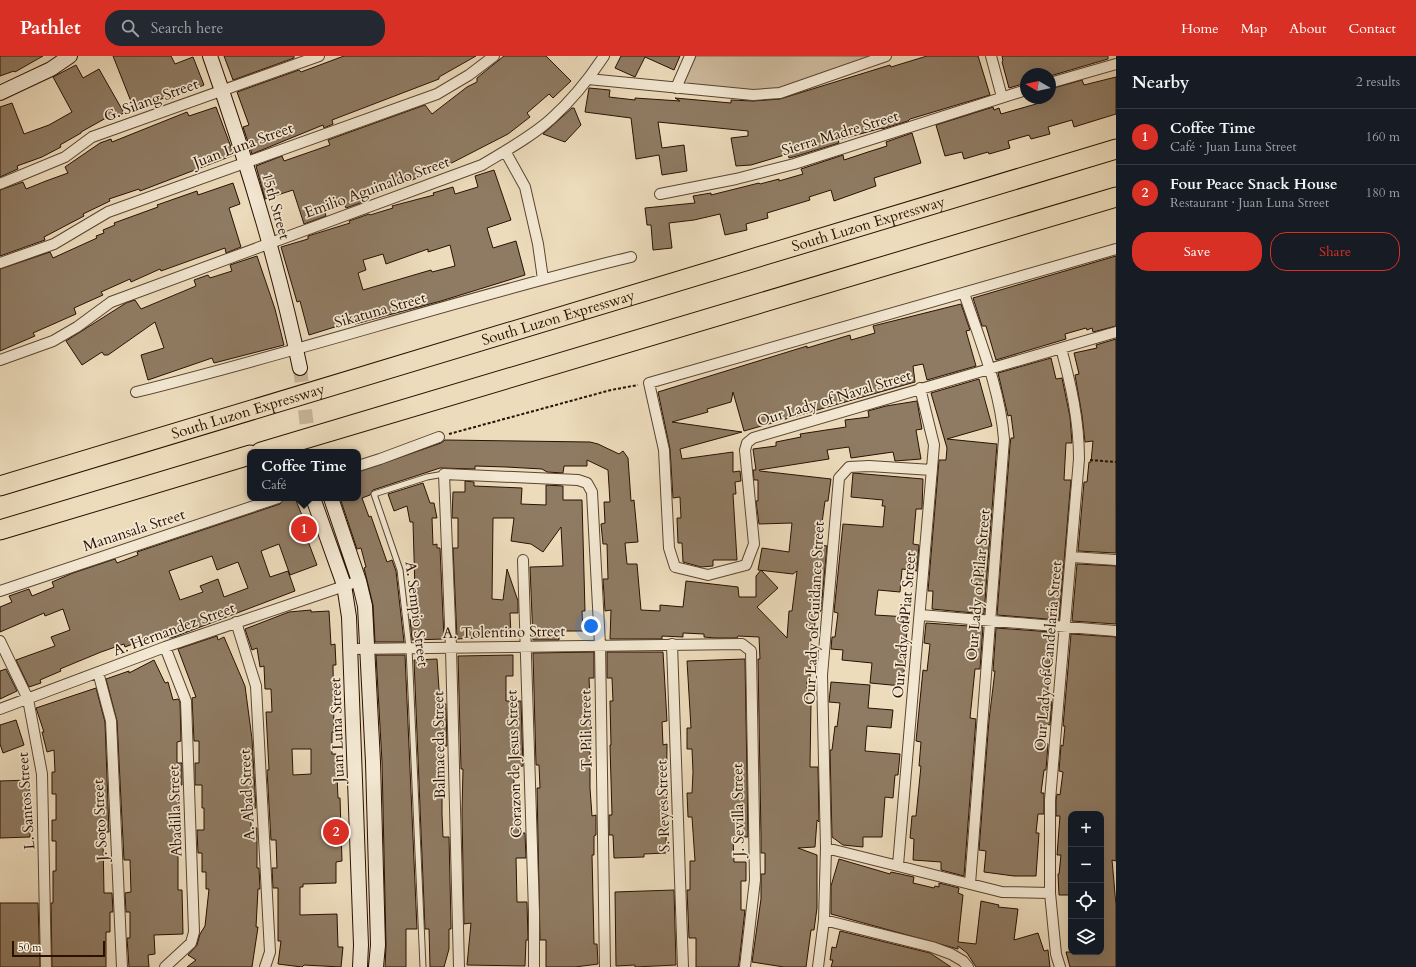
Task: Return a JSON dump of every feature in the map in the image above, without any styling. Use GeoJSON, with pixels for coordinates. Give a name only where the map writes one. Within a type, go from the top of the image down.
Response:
{"type":"FeatureCollection","features":[{"type":"Feature","properties":{"kind":"highway","name":"South Luzon Expressway"},"geometry":{"type":"LineString","coordinates":[[0,486],[1116,150]]}},
{"type":"Feature","properties":{"kind":"highway"},"geometry":{"type":"LineString","coordinates":[[271,449],[1116,197]]}},
{"type":"Feature","properties":{"kind":"highway"},"geometry":{"type":"LineString","coordinates":[[0,530],[247,456]]}},
{"type":"Feature","properties":{"kind":"street"},"geometry":{"type":"LineString","coordinates":[[0,93],[51,69],[70,56]]}},
{"type":"Feature","properties":{"kind":"street","name":"15th Street"},"geometry":{"type":"LineString","coordinates":[[210,56],[246,162],[270,243],[300,368]]}},
{"type":"Feature","properties":{"kind":"street","name":"G. Silang Street"},"geometry":{"type":"LineString","coordinates":[[0,184],[65,157],[92,137],[319,56]]}},
{"type":"Feature","properties":{"kind":"street","name":"Juan Luna Street"},"geometry":{"type":"LineString","coordinates":[[0,262],[54,244],[108,212],[437,94],[469,75],[494,56]]}},
{"type":"Feature","properties":{"kind":"street","name":"Emilio Aguinaldo Street"},"geometry":{"type":"LineString","coordinates":[[0,360],[53,341],[77,327],[111,302],[482,165],[550,120],[588,79],[604,56]]}},
{"type":"Feature","properties":{"kind":"street"},"geometry":{"type":"LineString","coordinates":[[676,88],[690,56]]}},
{"type":"Feature","properties":{"kind":"street"},"geometry":{"type":"LineString","coordinates":[[991,56],[1002,97]]}},
{"type":"Feature","properties":{"kind":"street"},"geometry":{"type":"LineString","coordinates":[[588,79],[676,88],[770,95],[883,57]]}},
{"type":"Feature","properties":{"kind":"street"},"geometry":{"type":"LineString","coordinates":[[1056,81],[1116,64]]}},
{"type":"Feature","properties":{"kind":"street","name":"Sierra Madre Street"},"geometry":{"type":"LineString","coordinates":[[660,194],[736,179],[794,164],[1020,92]]}},
{"type":"Feature","properties":{"kind":"street"},"geometry":{"type":"LineString","coordinates":[[505,151],[525,187],[538,244],[543,279]]}},
{"type":"Feature","properties":{"kind":"street"},"geometry":{"type":"LineString","coordinates":[[649,383],[1116,249]]}},
{"type":"Feature","properties":{"kind":"street","name":"Sikatuna Street"},"geometry":{"type":"LineString","coordinates":[[136,392],[296,350],[543,279],[631,257]]}},
{"type":"Feature","properties":{"kind":"street","name":"Our Lady of Pilar Street"},"geometry":{"type":"LineString","coordinates":[[964,293],[990,368],[1003,419],[1004,439],[970,884]]}},
{"type":"Feature","properties":{"kind":"street","name":"Our Lady of Naval Street"},"geometry":{"type":"LineString","coordinates":[[649,383],[664,450],[669,548],[675,567],[708,575],[746,565],[754,544],[745,450],[747,443],[760,436],[920,388],[1116,332]]}},
{"type":"Feature","properties":{"kind":"street","name":"Our Lady of Candelaria Street"},"geometry":{"type":"LineString","coordinates":[[1060,967],[1056,954],[1050,893],[1050,800],[1072,557],[1079,459],[1079,434],[1075,404],[1061,348]]}},
{"type":"Feature","properties":{"kind":"street","name":"Our Lady of Piat Street"},"geometry":{"type":"LineString","coordinates":[[898,865],[934,445],[920,388]]}},
{"type":"Feature","properties":{"kind":"street"},"geometry":{"type":"LineString","coordinates":[[361,465],[439,437]]}},
{"type":"Feature","properties":{"kind":"street","name":"Our Lady of Guidance Street"},"geometry":{"type":"LineString","coordinates":[[818,967],[824,920],[826,848],[822,675],[839,478],[849,467],[868,466],[932,470]]}},
{"type":"Feature","properties":{"kind":"street","name":"A. Sempio Street"},"geometry":{"type":"LineString","coordinates":[[444,474],[578,480],[586,483],[592,492]]}},
{"type":"Feature","properties":{"kind":"street","name":"Balmaceda Street"},"geometry":{"type":"LineString","coordinates":[[444,474],[451,648],[459,967]]}},
{"type":"Feature","properties":{"kind":"street","name":"T. Pili Street"},"geometry":{"type":"LineString","coordinates":[[592,492],[600,645],[605,967]]}},
{"type":"Feature","properties":{"kind":"street","name":"Manansala Street"},"geometry":{"type":"LineString","coordinates":[[0,591],[269,501]]}},
{"type":"Feature","properties":{"kind":"street","name":"Juan Luna Street"},"geometry":{"type":"LineString","coordinates":[[314,501],[344,585],[352,649],[360,967]]}},
{"type":"Feature","properties":{"kind":"street"},"geometry":{"type":"LineString","coordinates":[[332,501],[359,581],[365,606],[368,648],[378,929],[376,967]]}},
{"type":"Feature","properties":{"kind":"street"},"geometry":{"type":"LineString","coordinates":[[1072,557],[1116,560]]}},
{"type":"Feature","properties":{"kind":"street","name":"Corazon de Jesus Street"},"geometry":{"type":"LineString","coordinates":[[523,560],[534,905],[534,967]]}},
{"type":"Feature","properties":{"kind":"street","name":"A. Hernandez Street"},"geometry":{"type":"LineString","coordinates":[[0,709],[165,647],[359,581]]}},
{"type":"Feature","properties":{"kind":"street"},"geometry":{"type":"LineString","coordinates":[[920,615],[990,622],[1065,626],[1116,631]]}},
{"type":"Feature","properties":{"kind":"street","name":"A. Abad Street"},"geometry":{"type":"LineString","coordinates":[[236,622],[256,686],[270,952],[265,967]]}},
{"type":"Feature","properties":{"kind":"street","name":"L. Santos Street"},"geometry":{"type":"LineString","coordinates":[[0,641],[28,699],[42,774],[46,967]]}},
{"type":"Feature","properties":{"kind":"street","name":"S. Reyes Street"},"geometry":{"type":"LineString","coordinates":[[672,644],[683,967]]}},
{"type":"Feature","properties":{"kind":"street","name":"A. Tolentino Street"},"geometry":{"type":"LineString","coordinates":[[352,649],[742,644],[751,651]]}},
{"type":"Feature","properties":{"kind":"street","name":"Abadilla Street"},"geometry":{"type":"LineString","coordinates":[[165,647],[186,701],[194,932],[191,944],[165,967]]}},
{"type":"Feature","properties":{"kind":"street","name":"J. Sevilla Street"},"geometry":{"type":"LineString","coordinates":[[745,967],[754,880],[751,651]]}},
{"type":"Feature","properties":{"kind":"street","name":"J. Soto Street"},"geometry":{"type":"LineString","coordinates":[[98,672],[111,721],[122,967]]}},
{"type":"Feature","properties":{"kind":"street"},"geometry":{"type":"LineString","coordinates":[[826,848],[1002,892],[1050,893]]}},
{"type":"Feature","properties":{"kind":"street"},"geometry":{"type":"LineString","coordinates":[[824,920],[932,947],[951,954],[964,961],[968,967]]}},
{"type":"Feature","properties":{"kind":"lane","name":"A. Sempio Street"},"geometry":{"type":"LineString","coordinates":[[423,967],[409,648],[400,570],[374,494],[427,476],[444,474]]}},
{"type":"Feature","properties":{"kind":"path"},"geometry":{"type":"LineString","coordinates":[[439,437],[611,390],[649,383]]}},
{"type":"Feature","properties":{"kind":"path"},"geometry":{"type":"LineString","coordinates":[[1079,459],[1116,462]]}},
{"type":"Feature","properties":{"kind":"shaded area"},"geometry":{"type":"Polygon","coordinates":[[[696,56],[880,56],[780,92],[699,89],[682,83],[696,56]]]}},
{"type":"Feature","properties":{"kind":"building"},"geometry":{"type":"Polygon","coordinates":[[[0,56],[43,56],[15,72],[14,71],[0,76],[0,56]]]}},
{"type":"Feature","properties":{"kind":"building"},"geometry":{"type":"Polygon","coordinates":[[[113,56],[171,56],[175,64],[193,57],[204,85],[166,101],[164,98],[134,109],[113,56]]]}},
{"type":"Feature","properties":{"kind":"building"},"geometry":{"type":"Polygon","coordinates":[[[224,56],[294,56],[294,58],[233,80],[224,56]]]}},
{"type":"Feature","properties":{"kind":"building"},"geometry":{"type":"Polygon","coordinates":[[[344,56],[476,56],[439,77],[439,79],[332,120],[333,124],[324,128],[323,125],[252,154],[243,127],[249,125],[237,92],[299,70],[301,72],[344,56]]]}},
{"type":"Feature","properties":{"kind":"building"},"geometry":{"type":"Polygon","coordinates":[[[504,56],[546,56],[571,81],[553,98],[549,94],[527,113],[530,117],[508,134],[438,170],[365,198],[366,201],[346,208],[344,203],[324,210],[326,216],[304,224],[293,190],[265,199],[256,166],[282,156],[284,161],[330,145],[328,140],[425,105],[432,114],[467,87],[477,82],[477,78],[504,56]]]}},
{"type":"Feature","properties":{"kind":"building"},"geometry":{"type":"Polygon","coordinates":[[[621,56],[680,56],[674,70],[645,57],[635,77],[615,68],[621,56]]]}},
{"type":"Feature","properties":{"kind":"building"},"geometry":{"type":"Polygon","coordinates":[[[927,56],[978,56],[990,95],[882,129],[838,140],[839,143],[797,156],[789,158],[788,154],[751,165],[736,166],[731,138],[748,136],[748,131],[658,122],[662,148],[684,145],[687,171],[662,175],[659,155],[636,159],[631,118],[585,112],[589,88],[610,90],[609,97],[635,100],[635,98],[680,101],[675,98],[731,103],[731,100],[753,101],[780,99],[890,65],[891,67],[927,56]]]}},
{"type":"Feature","properties":{"kind":"building"},"geometry":{"type":"Polygon","coordinates":[[[1002,56],[1108,56],[1108,59],[1056,74],[1056,68],[1020,68],[1020,85],[1009,88],[1002,56]]]}},
{"type":"Feature","properties":{"kind":"building"},"geometry":{"type":"Polygon","coordinates":[[[76,65],[83,78],[99,69],[124,113],[107,120],[106,118],[60,145],[61,147],[42,157],[17,166],[18,169],[0,177],[0,107],[12,103],[24,134],[49,125],[72,112],[53,77],[76,65]]]}},
{"type":"Feature","properties":{"kind":"building"},"geometry":{"type":"Polygon","coordinates":[[[1116,77],[1116,114],[1074,127],[1072,120],[1048,127],[1050,134],[1031,139],[1029,135],[1008,141],[1010,148],[989,154],[988,152],[964,159],[962,152],[945,156],[936,125],[993,107],[994,110],[999,108],[1001,114],[1036,104],[1056,104],[1056,87],[1082,80],[1084,85],[1116,77]]]}},
{"type":"Feature","properties":{"kind":"building"},"geometry":{"type":"Polygon","coordinates":[[[216,107],[234,155],[140,191],[139,189],[109,199],[110,201],[83,214],[84,216],[44,237],[45,240],[0,256],[0,190],[23,182],[26,189],[68,173],[65,167],[100,143],[111,139],[112,142],[187,112],[189,116],[216,107]]]}},
{"type":"Feature","properties":{"kind":"building"},"geometry":{"type":"Polygon","coordinates":[[[572,108],[574,108],[581,125],[565,142],[543,134],[572,108]]]}},
{"type":"Feature","properties":{"kind":"building"},"geometry":{"type":"Polygon","coordinates":[[[912,133],[921,163],[874,178],[876,186],[834,201],[831,190],[809,197],[810,200],[767,213],[768,218],[746,224],[747,230],[725,235],[720,214],[694,220],[669,223],[672,248],[653,250],[651,225],[647,225],[645,208],[695,203],[693,196],[711,193],[711,195],[759,183],[779,179],[779,181],[803,174],[801,169],[843,155],[844,160],[887,146],[886,142],[912,133]]]}},
{"type":"Feature","properties":{"kind":"building"},"geometry":{"type":"Polygon","coordinates":[[[494,170],[511,220],[487,228],[493,248],[516,241],[525,275],[441,301],[355,324],[354,321],[309,335],[300,301],[297,302],[281,247],[308,239],[308,236],[350,223],[349,221],[369,214],[370,215],[393,208],[392,206],[434,195],[433,193],[453,187],[455,194],[478,187],[475,176],[494,170]],[[450,245],[428,252],[428,249],[386,264],[383,254],[363,260],[366,270],[358,273],[363,290],[431,270],[432,272],[455,266],[450,245]]]}},
{"type":"Feature","properties":{"kind":"building"},"geometry":{"type":"Polygon","coordinates":[[[233,183],[240,204],[229,208],[241,247],[226,253],[225,248],[161,271],[160,269],[131,282],[130,279],[101,292],[103,295],[74,308],[76,314],[33,333],[35,336],[0,351],[0,269],[50,252],[53,258],[97,238],[96,236],[104,233],[103,230],[115,225],[114,223],[158,207],[157,205],[197,191],[198,195],[233,183]]]}},
{"type":"Feature","properties":{"kind":"building"},"geometry":{"type":"Polygon","coordinates":[[[257,256],[275,309],[284,345],[214,363],[212,358],[148,380],[141,355],[164,348],[155,322],[108,355],[104,355],[102,352],[82,365],[66,341],[126,303],[135,300],[141,309],[196,286],[194,280],[208,275],[210,278],[232,271],[230,265],[257,256]]]}},
{"type":"Feature","properties":{"kind":"building"},"geometry":{"type":"Polygon","coordinates":[[[1116,256],[1116,326],[1093,332],[1092,328],[1087,330],[1086,328],[1065,334],[1066,339],[996,360],[986,326],[982,326],[973,298],[1116,256]]]}},
{"type":"Feature","properties":{"kind":"building"},"geometry":{"type":"Polygon","coordinates":[[[961,304],[970,330],[966,331],[976,366],[927,380],[923,364],[913,366],[915,382],[744,431],[733,392],[731,402],[707,409],[708,412],[672,422],[742,432],[680,449],[682,459],[733,452],[733,472],[740,471],[741,481],[735,482],[736,494],[733,494],[737,560],[713,560],[713,566],[701,567],[683,562],[682,543],[678,543],[677,518],[681,518],[680,497],[673,498],[670,449],[658,392],[807,346],[807,348],[850,335],[851,340],[875,333],[873,326],[961,304]]]}},
{"type":"Feature","properties":{"kind":"building"},"geometry":{"type":"Polygon","coordinates":[[[1116,339],[1116,553],[1078,551],[1084,482],[1087,482],[1093,441],[1085,442],[1075,375],[1079,374],[1074,353],[1097,348],[1096,345],[1116,339]]]}},
{"type":"Feature","properties":{"kind":"building"},"geometry":{"type":"Polygon","coordinates":[[[1051,358],[1056,379],[1062,378],[1070,417],[1072,443],[1066,443],[1064,480],[1071,480],[1059,620],[997,615],[1010,445],[1011,438],[1014,438],[1011,415],[1008,416],[998,373],[1051,358]]]}},
{"type":"Feature","properties":{"kind":"building"},"geometry":{"type":"Polygon","coordinates":[[[979,379],[992,426],[947,439],[997,444],[984,614],[932,609],[933,591],[928,591],[939,460],[946,460],[947,448],[931,393],[979,379]]]}},
{"type":"Feature","properties":{"kind":"building"},"geometry":{"type":"Polygon","coordinates":[[[917,401],[922,429],[916,430],[921,459],[895,461],[893,452],[851,458],[849,447],[827,450],[829,459],[759,470],[831,479],[828,501],[825,501],[822,523],[824,523],[821,545],[827,546],[821,611],[816,612],[814,632],[811,632],[810,681],[807,681],[807,703],[811,703],[810,767],[818,767],[819,822],[817,820],[815,847],[798,848],[817,855],[817,908],[814,930],[811,930],[806,967],[784,967],[752,962],[761,899],[761,874],[765,874],[765,853],[761,853],[758,659],[760,659],[759,637],[738,636],[737,638],[715,638],[704,637],[704,634],[683,633],[683,637],[662,636],[662,639],[610,639],[611,610],[605,611],[603,579],[608,579],[607,544],[603,544],[601,524],[605,523],[604,502],[610,502],[608,470],[587,460],[587,466],[564,466],[563,473],[547,472],[542,469],[506,467],[475,466],[475,469],[440,468],[373,490],[370,495],[362,498],[369,517],[371,516],[387,562],[392,560],[396,571],[404,642],[375,642],[373,605],[364,568],[366,567],[361,548],[357,549],[341,501],[361,501],[361,471],[441,443],[445,440],[590,442],[598,444],[619,454],[623,451],[628,458],[631,501],[634,500],[638,542],[625,543],[627,564],[637,564],[641,610],[660,611],[660,605],[683,607],[686,581],[738,587],[739,597],[756,597],[756,576],[761,570],[758,570],[762,548],[789,552],[792,523],[759,524],[756,501],[758,501],[758,480],[754,480],[753,470],[756,470],[753,449],[776,446],[776,442],[801,437],[800,434],[846,427],[845,420],[869,417],[868,411],[886,406],[917,401]],[[761,570],[778,588],[757,607],[787,638],[789,611],[792,611],[797,571],[793,574],[761,570]]]}},
{"type":"Feature","properties":{"kind":"building"},"geometry":{"type":"Polygon","coordinates":[[[853,473],[923,479],[922,509],[916,509],[913,544],[919,545],[917,571],[902,569],[900,592],[878,590],[875,615],[908,617],[906,642],[908,642],[902,686],[870,683],[872,663],[842,660],[843,650],[831,649],[832,637],[835,637],[838,613],[834,612],[843,524],[883,527],[885,506],[882,506],[883,500],[851,497],[853,473]]]}},
{"type":"Feature","properties":{"kind":"building"},"geometry":{"type":"Polygon","coordinates":[[[465,481],[474,482],[474,486],[522,488],[521,504],[546,505],[546,485],[563,486],[563,500],[582,500],[585,611],[582,611],[583,631],[559,631],[559,640],[533,640],[530,567],[563,566],[561,527],[543,552],[531,544],[511,541],[514,518],[493,518],[492,599],[503,600],[507,569],[518,601],[518,613],[510,613],[511,636],[457,639],[453,548],[458,548],[458,518],[452,518],[453,492],[465,492],[465,481]]]}},
{"type":"Feature","properties":{"kind":"building"},"geometry":{"type":"Polygon","coordinates":[[[423,483],[430,503],[434,503],[437,518],[432,518],[433,545],[437,544],[437,548],[440,548],[444,639],[412,640],[410,619],[411,625],[416,624],[413,522],[410,522],[407,506],[394,511],[388,494],[423,483]]]}},
{"type":"Feature","properties":{"kind":"building"},"geometry":{"type":"Polygon","coordinates":[[[282,501],[296,501],[310,535],[306,536],[317,565],[290,575],[279,544],[261,551],[270,577],[288,571],[295,591],[174,637],[169,638],[166,631],[125,647],[124,644],[101,652],[60,669],[61,671],[40,680],[41,683],[29,687],[16,660],[55,646],[51,637],[70,630],[63,609],[45,616],[44,613],[0,632],[0,607],[12,602],[9,596],[29,589],[32,596],[54,587],[52,582],[73,573],[115,559],[117,563],[138,555],[137,552],[280,504],[282,501]],[[212,556],[169,571],[180,600],[203,592],[200,586],[218,579],[224,597],[248,588],[238,562],[217,570],[212,556]]]}},
{"type":"Feature","properties":{"kind":"building"},"geometry":{"type":"Polygon","coordinates":[[[1077,564],[1116,566],[1116,624],[1072,621],[1077,564]]]}},
{"type":"Feature","properties":{"kind":"building"},"geometry":{"type":"Polygon","coordinates":[[[311,610],[311,612],[329,611],[331,645],[335,644],[336,665],[333,665],[334,732],[332,732],[332,754],[336,754],[338,798],[340,798],[342,861],[336,862],[336,883],[303,884],[303,887],[300,887],[300,915],[337,914],[338,947],[343,947],[341,967],[304,965],[302,967],[278,964],[281,941],[278,941],[278,888],[273,888],[272,868],[277,868],[276,840],[271,840],[267,770],[269,770],[266,712],[272,712],[271,689],[265,689],[264,666],[260,667],[257,648],[252,650],[245,629],[289,612],[311,610]],[[292,749],[293,775],[311,774],[311,749],[292,749]]]}},
{"type":"Feature","properties":{"kind":"building"},"geometry":{"type":"Polygon","coordinates":[[[926,623],[983,627],[980,669],[975,669],[970,718],[976,719],[964,876],[941,870],[941,862],[913,860],[914,839],[910,838],[912,816],[916,816],[921,766],[919,766],[921,742],[916,741],[923,670],[927,671],[930,644],[924,643],[926,623]]]}},
{"type":"Feature","properties":{"kind":"building"},"geometry":{"type":"Polygon","coordinates":[[[996,628],[1052,632],[1047,701],[1052,702],[1050,725],[1046,724],[1044,743],[1048,744],[1046,770],[1044,770],[1041,793],[1044,793],[1044,814],[1038,814],[1036,833],[1039,833],[1036,876],[1014,876],[984,872],[986,851],[979,850],[989,720],[995,671],[993,671],[996,628]]]}},
{"type":"Feature","properties":{"kind":"building"},"geometry":{"type":"Polygon","coordinates":[[[1071,634],[1116,637],[1116,861],[1112,860],[1116,905],[1116,967],[1070,967],[1066,952],[1068,952],[1068,955],[1104,955],[1104,811],[1068,811],[1068,895],[1059,895],[1058,874],[1061,855],[1057,855],[1060,816],[1056,816],[1056,800],[1057,794],[1060,795],[1063,772],[1059,771],[1061,745],[1063,746],[1065,726],[1063,726],[1071,634]]]}},
{"type":"Feature","properties":{"kind":"building"},"geometry":{"type":"Polygon","coordinates":[[[217,636],[218,640],[224,637],[245,686],[252,739],[256,808],[251,808],[251,828],[257,828],[257,868],[259,868],[260,889],[258,889],[256,927],[258,927],[252,967],[187,967],[196,960],[188,955],[197,945],[200,934],[205,926],[209,889],[206,889],[206,872],[202,872],[202,853],[198,853],[197,830],[204,830],[204,808],[202,808],[202,785],[195,785],[195,763],[199,763],[199,741],[194,741],[192,698],[196,697],[178,649],[217,636]]]}},
{"type":"Feature","properties":{"kind":"building"},"geometry":{"type":"Polygon","coordinates":[[[594,652],[594,678],[589,678],[592,743],[590,743],[590,788],[592,816],[596,815],[594,855],[592,855],[594,944],[597,944],[598,964],[575,967],[546,967],[546,940],[540,940],[537,788],[540,788],[539,765],[536,765],[533,653],[594,652]]]}},
{"type":"Feature","properties":{"kind":"building"},"geometry":{"type":"Polygon","coordinates":[[[607,652],[663,652],[667,721],[662,722],[663,745],[667,744],[666,853],[644,854],[644,857],[614,858],[613,835],[609,835],[609,815],[612,815],[610,701],[613,701],[612,678],[607,678],[607,652]]]}},
{"type":"Feature","properties":{"kind":"building"},"geometry":{"type":"Polygon","coordinates":[[[376,655],[405,655],[417,929],[406,929],[406,967],[385,967],[386,945],[382,762],[376,655]]]}},
{"type":"Feature","properties":{"kind":"building"},"geometry":{"type":"Polygon","coordinates":[[[513,655],[513,676],[506,676],[506,701],[521,701],[523,766],[514,767],[514,790],[516,790],[516,813],[519,813],[519,833],[525,833],[526,858],[516,858],[517,902],[527,902],[528,940],[526,940],[525,966],[467,965],[471,923],[464,924],[462,813],[463,769],[461,769],[458,656],[513,655]]]}},
{"type":"Feature","properties":{"kind":"building"},"geometry":{"type":"Polygon","coordinates":[[[437,659],[440,704],[446,704],[447,746],[441,746],[444,795],[442,795],[442,814],[443,837],[449,837],[451,929],[449,929],[449,949],[444,967],[430,967],[429,929],[425,929],[414,660],[437,659]]]}},
{"type":"Feature","properties":{"kind":"building"},"geometry":{"type":"Polygon","coordinates":[[[745,659],[748,837],[733,837],[734,862],[746,862],[746,881],[741,881],[741,910],[745,910],[739,963],[738,967],[696,967],[696,938],[689,938],[687,890],[690,890],[690,861],[695,861],[692,817],[688,817],[687,793],[692,793],[693,772],[692,749],[687,749],[687,728],[691,728],[687,661],[745,659]]]}},
{"type":"Feature","properties":{"kind":"building"},"geometry":{"type":"Polygon","coordinates":[[[154,660],[165,683],[168,682],[173,700],[178,699],[180,702],[181,741],[177,742],[177,763],[182,763],[182,785],[179,785],[179,835],[176,835],[176,855],[178,855],[178,890],[182,890],[183,934],[154,935],[155,954],[148,955],[149,967],[129,967],[127,938],[130,938],[130,912],[126,912],[125,893],[131,892],[130,860],[124,860],[117,721],[106,679],[129,671],[129,673],[154,660]]]}},
{"type":"Feature","properties":{"kind":"building"},"geometry":{"type":"Polygon","coordinates":[[[6,669],[17,691],[0,699],[0,671],[6,669]]]}},
{"type":"Feature","properties":{"kind":"building"},"geometry":{"type":"Polygon","coordinates":[[[831,682],[870,685],[868,708],[893,710],[891,728],[867,726],[865,751],[900,754],[898,775],[895,775],[893,798],[885,797],[882,837],[863,837],[863,847],[843,845],[832,837],[830,750],[832,750],[835,726],[837,727],[840,703],[829,702],[831,682]]]}},
{"type":"Feature","properties":{"kind":"building"},"geometry":{"type":"Polygon","coordinates":[[[96,688],[105,722],[109,832],[104,832],[103,840],[104,893],[112,893],[113,912],[110,912],[110,932],[106,932],[106,967],[52,967],[51,903],[53,903],[53,871],[56,871],[56,841],[52,841],[52,820],[56,820],[56,794],[52,794],[52,772],[55,772],[54,750],[47,752],[42,732],[44,732],[36,708],[96,688]]]}},
{"type":"Feature","properties":{"kind":"building"},"geometry":{"type":"Polygon","coordinates":[[[16,720],[24,745],[3,753],[0,744],[0,725],[16,720]]]}},
{"type":"Feature","properties":{"kind":"building"},"geometry":{"type":"Polygon","coordinates":[[[29,780],[30,837],[0,838],[0,781],[29,780]]]}},
{"type":"Feature","properties":{"kind":"building"},"geometry":{"type":"Polygon","coordinates":[[[839,859],[890,874],[891,872],[914,877],[913,883],[934,888],[935,886],[939,887],[939,883],[959,888],[958,893],[963,895],[958,942],[976,944],[981,901],[999,905],[998,907],[1018,909],[1014,940],[1038,933],[1044,951],[1048,950],[1050,967],[976,967],[967,953],[958,946],[958,949],[831,914],[831,886],[839,859]]]}},
{"type":"Feature","properties":{"kind":"building"},"geometry":{"type":"Polygon","coordinates":[[[674,890],[676,965],[635,967],[635,965],[616,966],[615,892],[674,890]]]}},
{"type":"Feature","properties":{"kind":"building"},"geometry":{"type":"Polygon","coordinates":[[[0,903],[38,903],[40,967],[0,967],[0,903]]]}},
{"type":"Feature","properties":{"kind":"building"},"geometry":{"type":"Polygon","coordinates":[[[840,931],[930,953],[951,967],[831,967],[833,960],[830,960],[832,947],[836,948],[840,931]]]}},
{"type":"Feature","properties":{"kind":"tunnel"},"geometry":{"type":"LineString","coordinates":[[300,368],[310,449]]}},
{"type":"Feature","properties":{"kind":"place","name":"Coffee Time"},"geometry":{"type":"Point","coordinates":[304,529]}},
{"type":"Feature","properties":{"kind":"place","name":"Four Peace Snack House"},"geometry":{"type":"Point","coordinates":[336,832]}}]}
